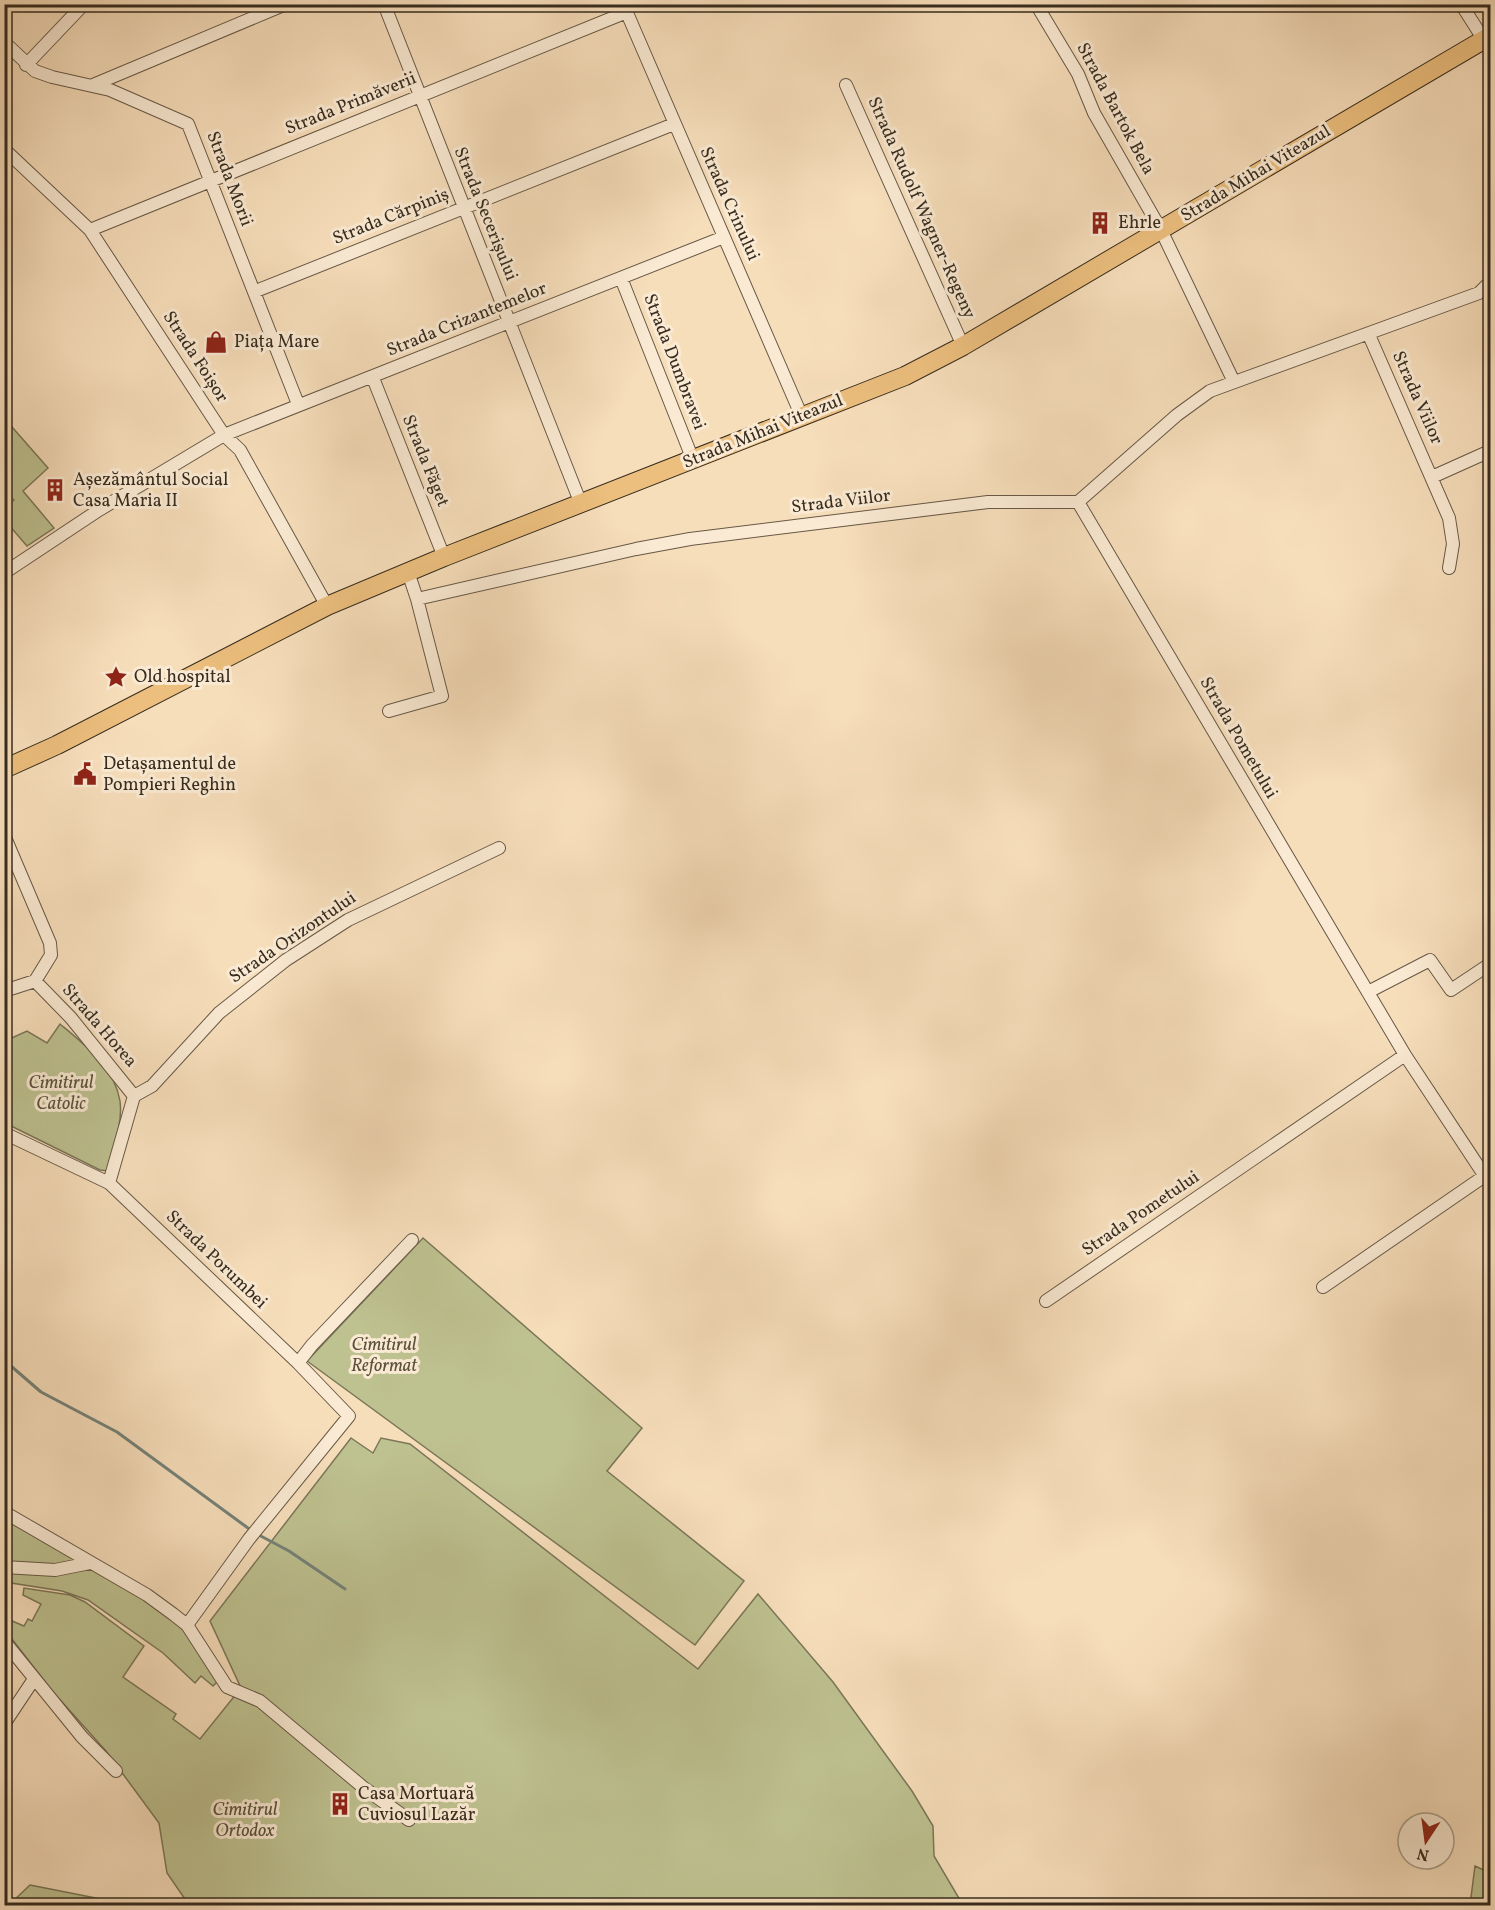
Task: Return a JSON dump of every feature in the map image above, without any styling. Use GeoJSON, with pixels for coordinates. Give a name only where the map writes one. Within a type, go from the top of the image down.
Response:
{"type":"FeatureCollection","features":[{"type":"Feature","properties":{"kind":"highway","name":"Strada Mihai Viteazul"},"geometry":{"type":"LineString","coordinates":[[4,769],[77,735],[327,606],[444,557],[905,376],[963,346],[1487,38]]}},
{"type":"Feature","properties":{"kind":"street"},"geometry":{"type":"LineString","coordinates":[[26,64],[84,4]]}},
{"type":"Feature","properties":{"kind":"street"},"geometry":{"type":"LineString","coordinates":[[93,85],[286,4]]}},
{"type":"Feature","properties":{"kind":"street","name":"Strada Secerișului"},"geometry":{"type":"LineString","coordinates":[[384,4],[581,504]]}},
{"type":"Feature","properties":{"kind":"street","name":"Strada Bartok Bela"},"geometry":{"type":"LineString","coordinates":[[1036,4],[1078,74],[1094,113],[1161,230]]}},
{"type":"Feature","properties":{"kind":"street"},"geometry":{"type":"LineString","coordinates":[[1461,4],[1487,38]]}},
{"type":"Feature","properties":{"kind":"street","name":"Strada Primăverii"},"geometry":{"type":"LineString","coordinates":[[90,230],[420,96],[625,8]]}},
{"type":"Feature","properties":{"kind":"street","name":"Strada Crinului"},"geometry":{"type":"LineString","coordinates":[[625,8],[802,417]]}},
{"type":"Feature","properties":{"kind":"street","name":"Strada Morii"},"geometry":{"type":"LineString","coordinates":[[4,42],[26,64],[52,77],[93,85],[188,124],[298,404]]}},
{"type":"Feature","properties":{"kind":"street","name":"Strada Rudolf Wagner-Regeny"},"geometry":{"type":"LineString","coordinates":[[846,85],[963,346]]}},
{"type":"Feature","properties":{"kind":"street","name":"Strada Cărpiniș"},"geometry":{"type":"LineString","coordinates":[[255,291],[674,124]]}},
{"type":"Feature","properties":{"kind":"street","name":"Strada Foișor"},"geometry":{"type":"LineString","coordinates":[[4,149],[90,230],[224,435],[240,450],[327,606]]}},
{"type":"Feature","properties":{"kind":"street"},"geometry":{"type":"LineString","coordinates":[[1161,230],[1234,382]]}},
{"type":"Feature","properties":{"kind":"street","name":"Strada Crizantemelor"},"geometry":{"type":"LineString","coordinates":[[4,573],[99,510],[224,435],[298,404],[373,378],[724,237]]}},
{"type":"Feature","properties":{"kind":"street","name":"Strada Dumbravei"},"geometry":{"type":"LineString","coordinates":[[621,278],[693,460]]}},
{"type":"Feature","properties":{"kind":"street","name":"Strada Viilor"},"geometry":{"type":"LineString","coordinates":[[417,599],[636,549],[690,539],[988,502],[1078,502],[1194,401],[1210,391],[1479,293],[1491,282]]}},
{"type":"Feature","properties":{"kind":"street","name":"Strada Viilor"},"geometry":{"type":"LineString","coordinates":[[1369,334],[1449,518],[1452,532],[1449,568]]}},
{"type":"Feature","properties":{"kind":"street","name":"Strada Făget"},"geometry":{"type":"LineString","coordinates":[[373,378],[444,557]]}},
{"type":"Feature","properties":{"kind":"street"},"geometry":{"type":"LineString","coordinates":[[1432,477],[1491,451]]}},
{"type":"Feature","properties":{"kind":"street","name":"Strada Pometului"},"geometry":{"type":"LineString","coordinates":[[1078,502],[1405,1055],[1488,1180]]}},
{"type":"Feature","properties":{"kind":"street"},"geometry":{"type":"LineString","coordinates":[[389,711],[442,696],[408,572]]}},
{"type":"Feature","properties":{"kind":"street","name":"Strada Horea"},"geometry":{"type":"LineString","coordinates":[[4,835],[50,943],[51,955],[34,981],[4,991]]}},
{"type":"Feature","properties":{"kind":"street","name":"Strada Orizontului"},"geometry":{"type":"LineString","coordinates":[[134,1096],[152,1086],[219,1012],[286,960],[348,920],[499,848]]}},
{"type":"Feature","properties":{"kind":"street"},"geometry":{"type":"LineString","coordinates":[[1368,992],[1430,960],[1451,990],[1491,964]]}},
{"type":"Feature","properties":{"kind":"street","name":"Strada Horea"},"geometry":{"type":"LineString","coordinates":[[34,981],[108,1060],[134,1096]]}},
{"type":"Feature","properties":{"kind":"street","name":"Strada Pometului"},"geometry":{"type":"LineString","coordinates":[[1046,1301],[1405,1055]]}},
{"type":"Feature","properties":{"kind":"street"},"geometry":{"type":"LineString","coordinates":[[110,1183],[134,1096]]}},
{"type":"Feature","properties":{"kind":"street","name":"Strada Porumbei"},"geometry":{"type":"LineString","coordinates":[[4,1133],[110,1183],[298,1363],[349,1416],[249,1539],[187,1625]]}},
{"type":"Feature","properties":{"kind":"street"},"geometry":{"type":"LineString","coordinates":[[1323,1287],[1488,1180]]}},
{"type":"Feature","properties":{"kind":"street"},"geometry":{"type":"LineString","coordinates":[[298,1363],[312,1345],[412,1240]]}},
{"type":"Feature","properties":{"kind":"street"},"geometry":{"type":"LineString","coordinates":[[4,1512],[147,1595],[187,1625],[227,1687],[260,1701],[364,1788],[409,1820]]}},
{"type":"Feature","properties":{"kind":"street"},"geometry":{"type":"LineString","coordinates":[[4,1568],[55,1570],[90,1563]]}},
{"type":"Feature","properties":{"kind":"street"},"geometry":{"type":"LineString","coordinates":[[4,1641],[82,1737],[116,1771]]}},
{"type":"Feature","properties":{"kind":"street"},"geometry":{"type":"LineString","coordinates":[[4,1724],[34,1679]]}},
{"type":"Feature","properties":{"kind":"green space"},"geometry":{"type":"Polygon","coordinates":[[[5,419],[48,468],[23,491],[54,528],[27,546],[8,524],[5,527],[5,508],[14,500],[5,492],[5,419]]]}},
{"type":"Feature","properties":{"kind":"green space","name":"Cimitirul Catolic"},"geometry":{"type":"Polygon","coordinates":[[[60,1024],[105,1067],[117,1089],[121,1109],[108,1171],[100,1170],[5,1123],[5,1041],[27,1031],[47,1043],[60,1024]]]}},
{"type":"Feature","properties":{"kind":"green space","name":"Cimitirul Reformat"},"geometry":{"type":"Polygon","coordinates":[[[423,1238],[642,1428],[607,1471],[744,1581],[695,1645],[307,1361],[423,1238]]]}},
{"type":"Feature","properties":{"kind":"green space","name":"Cimitirul Ortodox"},"geometry":{"type":"Polygon","coordinates":[[[351,1438],[373,1453],[381,1438],[410,1444],[698,1669],[758,1594],[833,1682],[912,1791],[933,1826],[934,1856],[963,1905],[189,1905],[167,1873],[159,1823],[106,1751],[53,1692],[5,1630],[5,1618],[24,1626],[28,1619],[32,1621],[41,1604],[23,1595],[24,1588],[70,1595],[85,1602],[144,1646],[123,1677],[176,1714],[173,1719],[200,1739],[241,1688],[210,1621],[351,1438]]]}},
{"type":"Feature","properties":{"kind":"green space"},"geometry":{"type":"Polygon","coordinates":[[[4,1512],[173,1614],[220,1679],[213,1686],[201,1676],[195,1683],[163,1653],[88,1600],[62,1591],[5,1582],[4,1512]]]}},
{"type":"Feature","properties":{"kind":"green space"},"geometry":{"type":"Polygon","coordinates":[[[1475,1866],[1490,1873],[1490,1905],[1470,1905],[1475,1866]]]}},
{"type":"Feature","properties":{"kind":"green space"},"geometry":{"type":"Polygon","coordinates":[[[30,1885],[131,1905],[9,1905],[30,1885]]]}},
{"type":"Feature","properties":{"kind":"waterway"},"geometry":{"type":"LineString","coordinates":[[4,1360],[41,1392],[117,1432],[252,1531]]}},
{"type":"Feature","properties":{"kind":"waterway"},"geometry":{"type":"LineString","coordinates":[[257,1534],[289,1551],[345,1589]]}},
{"type":"Feature","properties":{"kind":"place","name":"Ehrle"},"geometry":{"type":"Point","coordinates":[1100,223]}},
{"type":"Feature","properties":{"kind":"place","name":"Piața Mare"},"geometry":{"type":"Point","coordinates":[216,342]}},
{"type":"Feature","properties":{"kind":"place","name":"Așezământul Social Casa Maria II"},"geometry":{"type":"Point","coordinates":[55,490]}},
{"type":"Feature","properties":{"kind":"place","name":"Old hospital"},"geometry":{"type":"Point","coordinates":[116,677]}},
{"type":"Feature","properties":{"kind":"place","name":"Detașamentul de Pompieri Reghin"},"geometry":{"type":"Point","coordinates":[85,774]}},
{"type":"Feature","properties":{"kind":"place","name":"Casa Mortuară Cuviosul Lazăr"},"geometry":{"type":"Point","coordinates":[340,1804]}}]}
